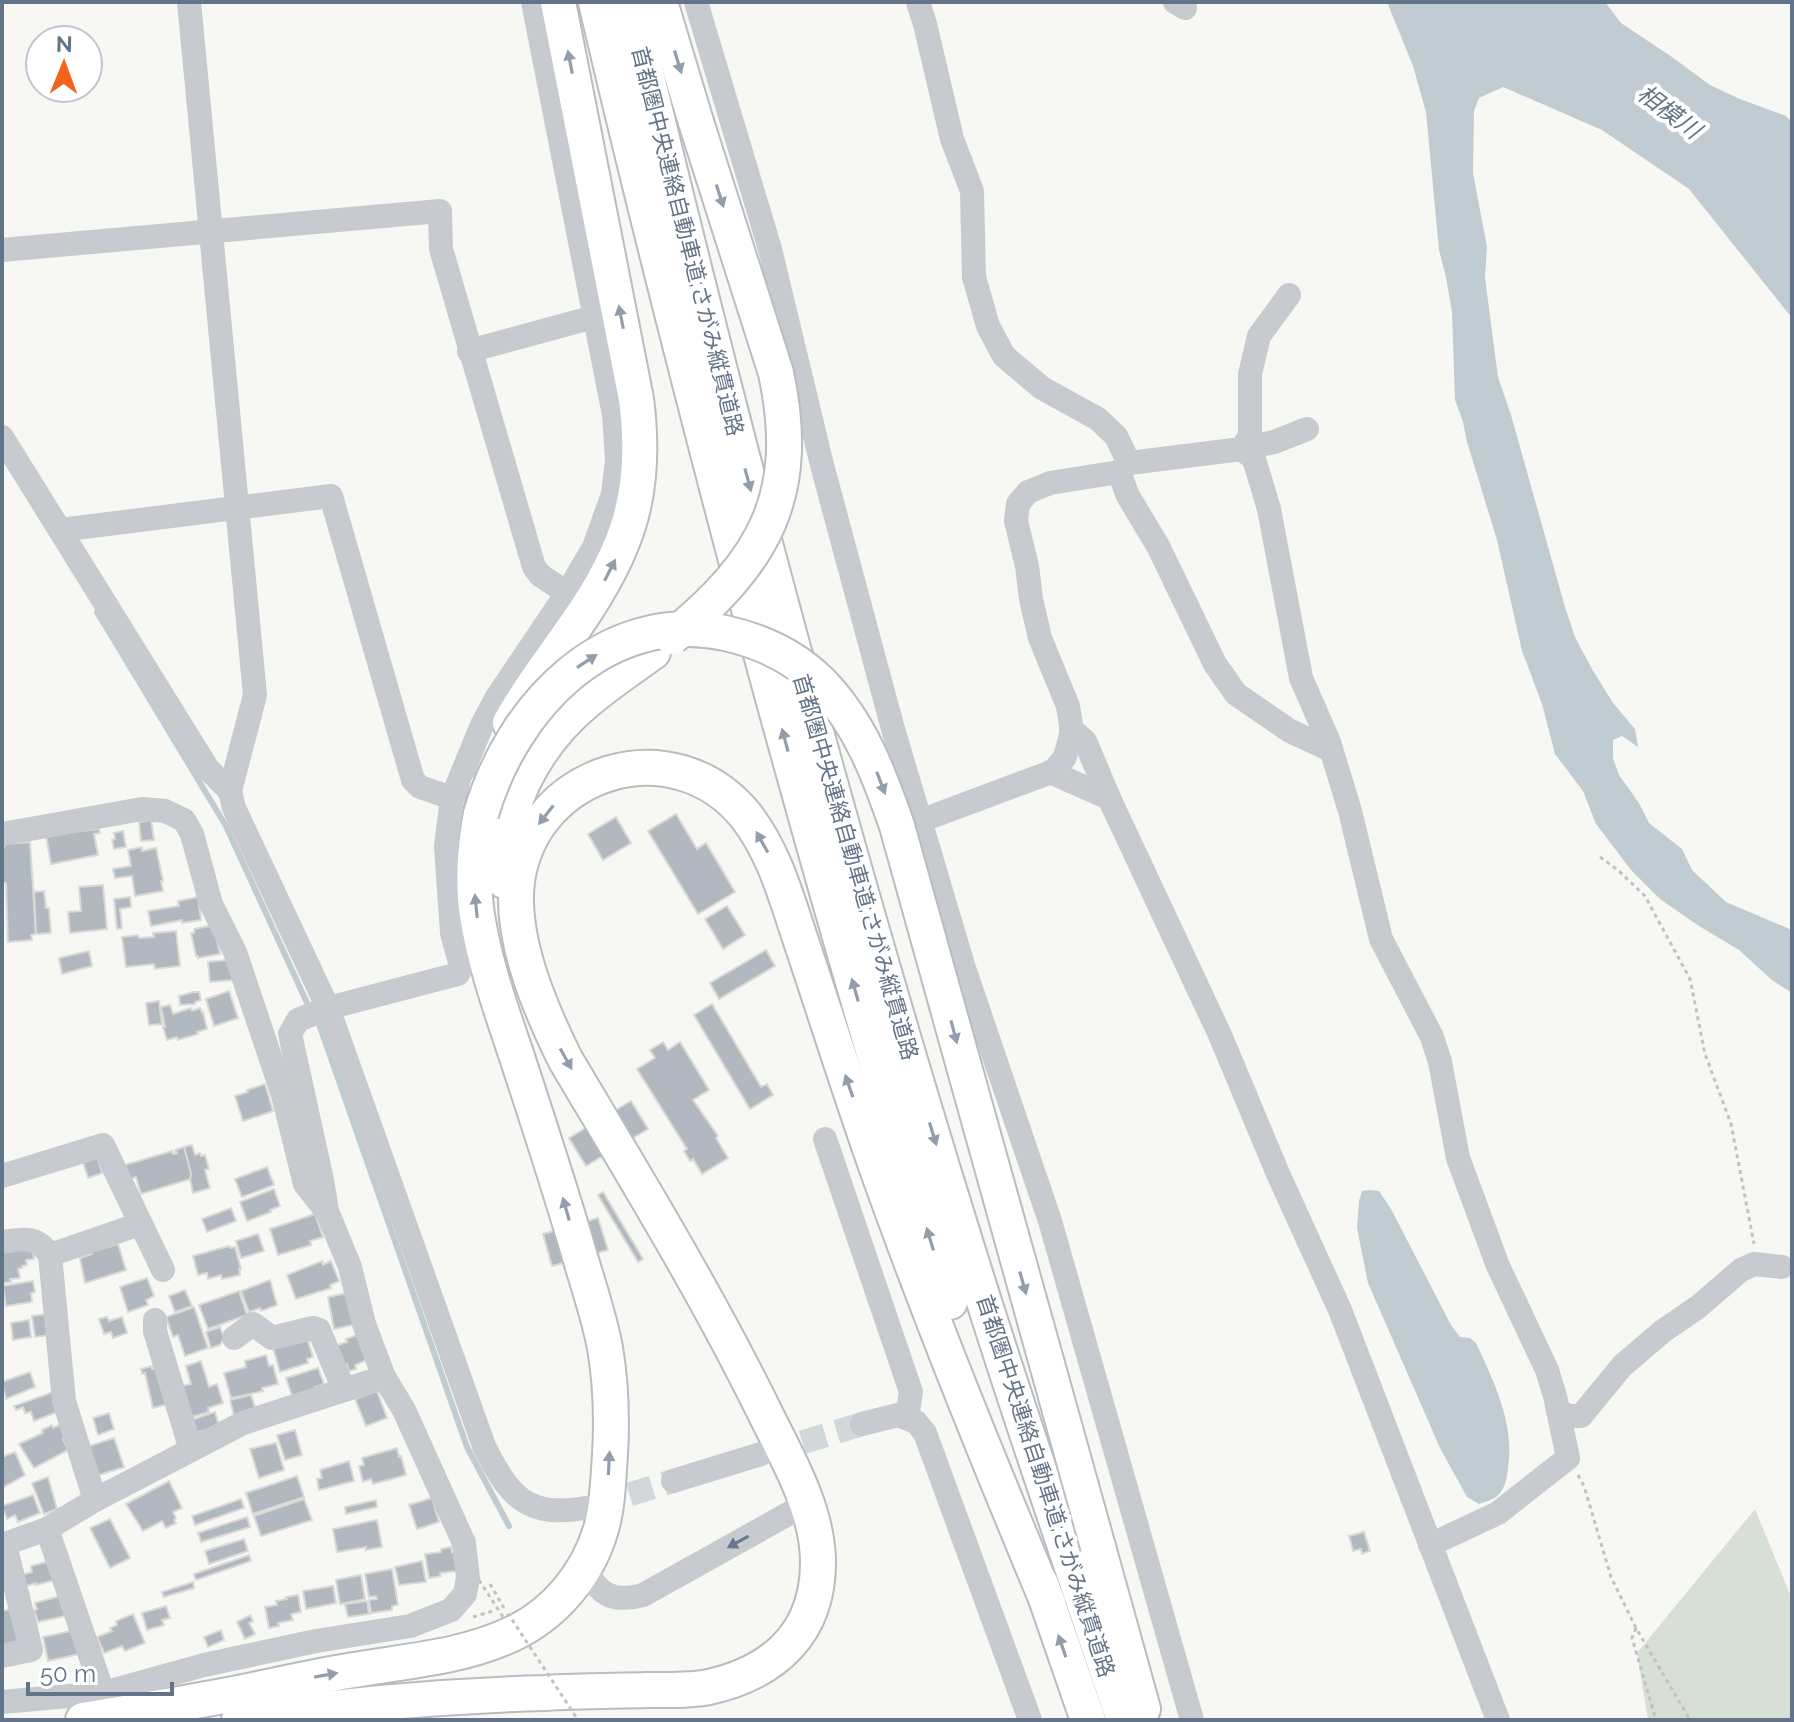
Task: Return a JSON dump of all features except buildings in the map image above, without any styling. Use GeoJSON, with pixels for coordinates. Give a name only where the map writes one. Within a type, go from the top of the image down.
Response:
{"type":"FeatureCollection","features":[{"type":"Feature","properties":{"kind":"highway"},"geometry":{"type":"LineString","coordinates":[[83,1720],[469,1650],[515,1633],[556,1605],[584,1568],[601,1529],[608,1489],[611,1436],[605,1346],[557,1176],[492,983],[475,897],[475,854],[467,806],[511,721],[612,567],[631,520],[640,470],[639,422],[633,376],[558,2]]}},
{"type":"Feature","properties":{"kind":"highway","name":"首都圏中央連絡自動車道;さがみ縦貫道路"},"geometry":{"type":"LineString","coordinates":[[596,2],[644,137],[744,466],[842,823],[959,1223],[1018,1410],[1124,1720]]}},
{"type":"Feature","properties":{"kind":"highway","name":"首都圏中央連絡自動車道;さがみ縦貫道路"},"geometry":{"type":"LineString","coordinates":[[629,2],[644,137],[708,457],[818,860],[927,1230],[1088,1720]]}},
{"type":"Feature","properties":{"kind":"highway"},"geometry":{"type":"LineString","coordinates":[[239,1720],[442,1697],[704,1688],[747,1675],[778,1656],[802,1628],[815,1595],[818,1558],[812,1522],[779,1440],[746,1374],[551,1031],[513,927],[504,886],[506,833],[515,799],[533,763],[557,730],[588,700],[653,652],[716,599],[759,543],[769,524],[780,487],[785,443],[776,373],[660,2]]}},
{"type":"Feature","properties":{"kind":"highway"},"geometry":{"type":"LineString","coordinates":[[467,806],[494,775],[526,719],[567,676],[613,646],[668,630],[715,631],[758,642],[778,651],[819,681],[852,721],[876,769],[897,826],[1146,1720]]}},
{"type":"Feature","properties":{"kind":"highway"},"geometry":{"type":"LineString","coordinates":[[530,978],[517,916],[517,880],[526,846],[533,833],[564,796],[589,780],[610,773],[631,768],[652,768],[693,777],[713,788],[743,813],[762,840],[777,873],[874,1160],[947,1358],[1048,1603]]}},
{"type":"Feature","properties":{"kind":"street"},"geometry":{"type":"LineString","coordinates":[[189,2],[255,695],[230,791],[234,808],[328,1008],[484,1446],[497,1472],[527,1505],[544,1511],[565,1512],[585,1508]]}},
{"type":"Feature","properties":{"kind":"street"},"geometry":{"type":"LineString","coordinates":[[2,1702],[103,1693],[204,1665],[316,1641],[410,1626],[451,1610],[465,1594],[468,1578],[464,1543],[404,1410],[384,1377],[364,1324],[350,1267],[327,1211],[290,1034],[298,1020],[328,1008],[458,974],[461,966],[452,933],[446,847],[467,806],[482,725],[594,547],[613,494],[617,460],[614,415],[533,2]]}},
{"type":"Feature","properties":{"kind":"street"},"geometry":{"type":"LineString","coordinates":[[696,2],[770,249],[826,479],[920,821],[963,965],[1050,1221],[1192,1720]]}},
{"type":"Feature","properties":{"kind":"street"},"geometry":{"type":"LineString","coordinates":[[918,2],[952,139],[972,191],[974,277],[988,326],[1004,356],[1042,388],[1098,419],[1116,436],[1128,496],[1158,546],[1215,664],[1236,694],[1290,731],[1331,750]]}},
{"type":"Feature","properties":{"kind":"street"},"geometry":{"type":"LineString","coordinates":[[2,250],[440,211],[441,249],[534,567],[540,575],[567,593]]}},
{"type":"Feature","properties":{"kind":"street"},"geometry":{"type":"LineString","coordinates":[[1242,449],[1250,435],[1250,374],[1259,336],[1289,295]]}},
{"type":"Feature","properties":{"kind":"street"},"geometry":{"type":"LineString","coordinates":[[469,351],[594,317]]}},
{"type":"Feature","properties":{"kind":"street"},"geometry":{"type":"LineString","coordinates":[[920,821],[1054,771],[1065,757],[1071,729],[1068,706],[1040,638],[1016,521],[1018,504],[1028,492],[1050,483],[1274,442],[1307,429]]}},
{"type":"Feature","properties":{"kind":"street"},"geometry":{"type":"LineString","coordinates":[[2,437],[208,769],[230,791]]}},
{"type":"Feature","properties":{"kind":"street"},"geometry":{"type":"LineString","coordinates":[[1242,449],[1254,459],[1269,509],[1301,678],[1331,750],[1350,811],[1381,939],[1432,1037],[1440,1062],[1458,1158],[1498,1266],[1547,1370],[1568,1458],[1498,1513],[1430,1545]]}},
{"type":"Feature","properties":{"kind":"street"},"geometry":{"type":"LineString","coordinates":[[60,530],[331,496],[413,780],[420,787],[467,806]]}},
{"type":"Feature","properties":{"kind":"street"},"geometry":{"type":"LineString","coordinates":[[1071,729],[1085,741],[1220,1035],[1340,1310],[1498,1720]]}},
{"type":"Feature","properties":{"kind":"street"},"geometry":{"type":"LineString","coordinates":[[1050,772],[1109,798]]}},
{"type":"Feature","properties":{"kind":"street"},"geometry":{"type":"LineString","coordinates":[[2,834],[142,809],[165,811],[184,820],[192,834],[211,904],[235,952],[283,1095],[305,1184],[327,1211]]}},
{"type":"Feature","properties":{"kind":"street"},"geometry":{"type":"LineString","coordinates":[[825,1139],[911,1392],[907,1418]]}},
{"type":"Feature","properties":{"kind":"street"},"geometry":{"type":"LineString","coordinates":[[2,1176],[103,1145],[163,1270]]}},
{"type":"Feature","properties":{"kind":"street"},"geometry":{"type":"LineString","coordinates":[[50,1255],[140,1224]]}},
{"type":"Feature","properties":{"kind":"street"},"geometry":{"type":"LineString","coordinates":[[2,1242],[35,1240],[44,1245],[50,1255],[64,1401],[95,1500]]}},
{"type":"Feature","properties":{"kind":"street"},"geometry":{"type":"LineString","coordinates":[[1558,1411],[1569,1416],[1581,1416],[1632,1357],[1741,1270],[1754,1264],[1782,1267]]}},
{"type":"Feature","properties":{"kind":"street"},"geometry":{"type":"LineString","coordinates":[[155,1320],[155,1331],[191,1450]]}},
{"type":"Feature","properties":{"kind":"street"},"geometry":{"type":"LineString","coordinates":[[234,1338],[253,1324],[272,1338],[313,1328],[319,1330],[344,1390]]}},
{"type":"Feature","properties":{"kind":"street"},"geometry":{"type":"LineString","coordinates":[[2,1656],[31,1650],[4,1541],[47,1529],[95,1500],[243,1423],[384,1377]]}},
{"type":"Feature","properties":{"kind":"street"},"geometry":{"type":"LineString","coordinates":[[862,1424],[898,1415],[916,1422],[925,1433],[1030,1720]]}},
{"type":"Feature","properties":{"kind":"street"},"geometry":{"type":"LineString","coordinates":[[673,1481],[761,1454]]}},
{"type":"Feature","properties":{"kind":"street"},"geometry":{"type":"LineString","coordinates":[[584,1568],[593,1584],[604,1593],[615,1598],[643,1595],[806,1504]]}},
{"type":"Feature","properties":{"kind":"street"},"geometry":{"type":"LineString","coordinates":[[47,1529],[103,1693]]}},
{"type":"Feature","properties":{"kind":"path"},"geometry":{"type":"LineString","coordinates":[[1600,857],[1645,896],[1690,979],[1705,1054],[1731,1124],[1755,1250],[1754,1264]]}},
{"type":"Feature","properties":{"kind":"path"},"geometry":{"type":"LineString","coordinates":[[1568,1458],[1584,1486],[1611,1577],[1636,1628],[1690,1720]]}},
{"type":"Feature","properties":{"kind":"path"},"geometry":{"type":"LineString","coordinates":[[479,1580],[503,1617],[509,1615],[578,1720]]}},
{"type":"Feature","properties":{"kind":"path"},"geometry":{"type":"LineString","coordinates":[[1636,1628],[1632,1638],[1656,1720]]}},
{"type":"Feature","properties":{"kind":"shaded area"},"geometry":{"type":"Polygon","coordinates":[[[1755,1509],[1792,1599],[1792,1720],[1648,1720],[1637,1653],[1755,1509]]]}},
{"type":"Feature","properties":{"kind":"water","name":"相模川"},"geometry":{"type":"Polygon","coordinates":[[[1387,2],[1605,2],[1621,23],[1710,85],[1786,116],[1792,122],[1792,318],[1689,189],[1602,130],[1503,87],[1479,98],[1474,111],[1473,173],[1487,247],[1485,278],[1498,377],[1565,607],[1575,637],[1592,669],[1613,703],[1635,729],[1638,747],[1622,736],[1613,740],[1613,758],[1619,775],[1649,823],[1682,849],[1692,870],[1726,902],[1792,930],[1792,993],[1772,980],[1739,950],[1660,899],[1631,870],[1596,824],[1583,791],[1555,754],[1542,704],[1522,651],[1497,540],[1455,400],[1452,312],[1439,250],[1426,112],[1413,66],[1387,2]]]}},
{"type":"Feature","properties":{"kind":"water"},"geometry":{"type":"Polygon","coordinates":[[[1362,1191],[1379,1191],[1391,1209],[1451,1325],[1460,1337],[1470,1338],[1476,1343],[1496,1388],[1506,1419],[1508,1472],[1499,1494],[1490,1500],[1479,1504],[1467,1497],[1440,1448],[1368,1283],[1357,1228],[1362,1191]]]}},
{"type":"Feature","properties":{"kind":"waterway"},"geometry":{"type":"LineString","coordinates":[[97,612],[226,826],[308,1005]]}},
{"type":"Feature","properties":{"kind":"waterway"},"geometry":{"type":"LineString","coordinates":[[319,1024],[467,1447],[509,1526]]}},
{"type":"Feature","properties":{"kind":"tunnel"},"geometry":{"type":"LineString","coordinates":[[768,1453],[862,1424]]}},
{"type":"Feature","properties":{"kind":"tunnel"},"geometry":{"type":"LineString","coordinates":[[595,1505],[673,1481]]}}]}
